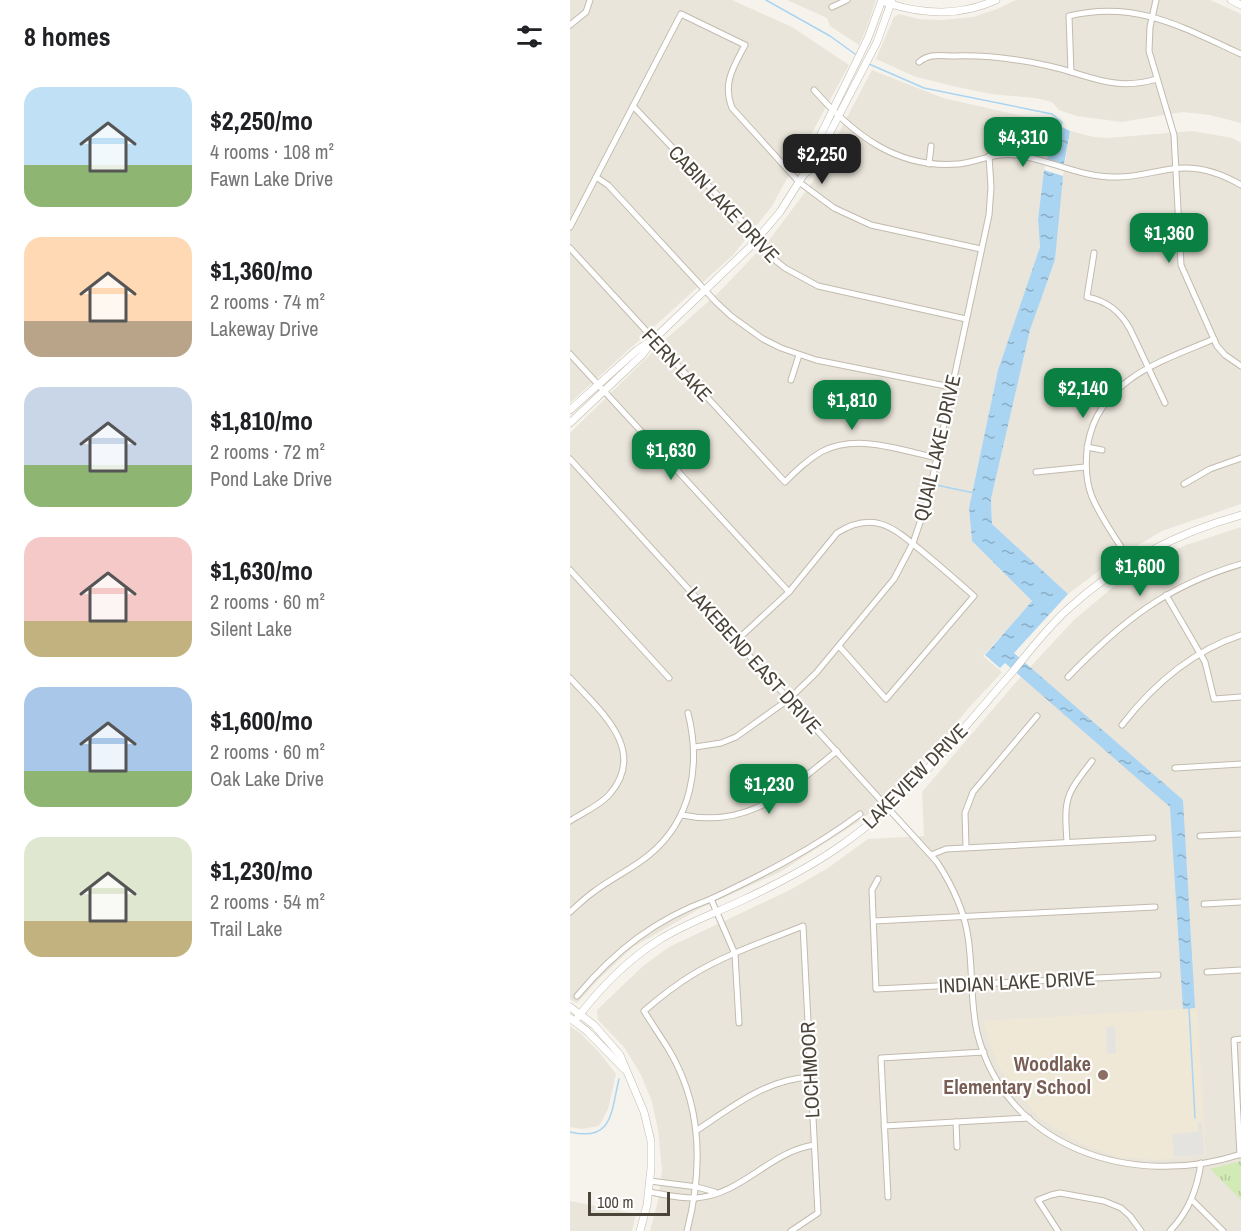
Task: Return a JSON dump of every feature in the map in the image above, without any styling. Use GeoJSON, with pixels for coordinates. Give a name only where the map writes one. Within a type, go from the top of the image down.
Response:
{"type":"FeatureCollection","features":[{"type":"Feature","properties":{"kind":"street"},"geometry":{"type":"LineString","coordinates":[[570,25],[586,12],[590,0]]}},
{"type":"Feature","properties":{"kind":"street"},"geometry":{"type":"LineString","coordinates":[[832,7],[847,0]]}},
{"type":"Feature","properties":{"kind":"street"},"geometry":{"type":"LineString","coordinates":[[804,174],[804,167],[877,18],[880,1],[892,2],[920,12],[950,12],[980,7],[996,0]]}},
{"type":"Feature","properties":{"kind":"street"},"geometry":{"type":"LineString","coordinates":[[1156,0],[1152,15],[1149,51],[1172,127],[1181,265],[1214,339],[1225,355],[1241,366]]}},
{"type":"Feature","properties":{"kind":"street"},"geometry":{"type":"LineString","coordinates":[[1232,0],[1241,5]]}},
{"type":"Feature","properties":{"kind":"street"},"geometry":{"type":"LineString","coordinates":[[570,411],[637,350],[654,339],[705,291],[758,238],[780,212],[804,174],[811,169],[839,117],[869,57],[892,2]]}},
{"type":"Feature","properties":{"kind":"street"},"geometry":{"type":"LineString","coordinates":[[1071,72],[1069,16],[1087,12],[1119,10],[1152,15],[1241,54]]}},
{"type":"Feature","properties":{"kind":"street"},"geometry":{"type":"LineString","coordinates":[[570,226],[681,14],[745,45],[727,82],[728,98],[737,114],[799,182],[834,208],[871,225],[981,249]]}},
{"type":"Feature","properties":{"kind":"street"},"geometry":{"type":"LineString","coordinates":[[919,62],[926,56],[982,56],[1030,62],[1115,84],[1157,79]]}},
{"type":"Feature","properties":{"kind":"street"},"geometry":{"type":"LineString","coordinates":[[814,90],[839,117],[888,152],[911,161],[929,164],[957,164],[1007,154],[1018,155],[1072,171],[1111,177],[1140,176],[1185,168],[1210,171],[1241,185]]}},
{"type":"Feature","properties":{"kind":"street","name":"CABIN LAKE DRIVE"},"geometry":{"type":"LineString","coordinates":[[633,106],[758,238],[775,260],[806,281],[830,289],[966,319]]}},
{"type":"Feature","properties":{"kind":"street"},"geometry":{"type":"LineString","coordinates":[[929,164],[931,146]]}},
{"type":"Feature","properties":{"kind":"street","name":"QUAIL LAKE DRIVE"},"geometry":{"type":"LineString","coordinates":[[695,747],[721,743],[736,737],[789,699],[816,674],[894,579],[913,543],[925,508],[937,458],[990,206],[989,156]]}},
{"type":"Feature","properties":{"kind":"street"},"geometry":{"type":"LineString","coordinates":[[596,177],[608,185],[705,291],[730,316],[746,328],[781,348],[799,355],[951,387]]}},
{"type":"Feature","properties":{"kind":"street","name":"FERN LAKE"},"geometry":{"type":"LineString","coordinates":[[570,249],[785,482],[821,452],[851,443],[876,444],[937,458]]}},
{"type":"Feature","properties":{"kind":"street"},"geometry":{"type":"LineString","coordinates":[[1094,253],[1087,297],[1108,304],[1118,312],[1130,329],[1165,403]]}},
{"type":"Feature","properties":{"kind":"street"},"geometry":{"type":"LineString","coordinates":[[570,423],[642,356],[654,339]]}},
{"type":"Feature","properties":{"kind":"street"},"geometry":{"type":"LineString","coordinates":[[1130,561],[1093,498],[1085,467],[1092,427],[1103,406],[1126,380],[1149,367],[1214,339]]}},
{"type":"Feature","properties":{"kind":"street"},"geometry":{"type":"LineString","coordinates":[[570,354],[789,592]]}},
{"type":"Feature","properties":{"kind":"street"},"geometry":{"type":"LineString","coordinates":[[791,380],[799,355]]}},
{"type":"Feature","properties":{"kind":"street"},"geometry":{"type":"LineString","coordinates":[[1057,379],[1103,406]]}},
{"type":"Feature","properties":{"kind":"street"},"geometry":{"type":"LineString","coordinates":[[1087,447],[1102,450]]}},
{"type":"Feature","properties":{"kind":"street"},"geometry":{"type":"LineString","coordinates":[[1184,484],[1210,469],[1241,458]]}},
{"type":"Feature","properties":{"kind":"street","name":"LAKEBEND EAST DRIVE"},"geometry":{"type":"LineString","coordinates":[[570,459],[931,855],[948,879],[964,916],[968,936],[974,1015],[984,1052],[1000,1085],[1011,1100],[1052,1137],[1068,1146],[1103,1159],[1139,1165],[1201,1163],[1240,1154]]}},
{"type":"Feature","properties":{"kind":"street"},"geometry":{"type":"LineString","coordinates":[[1036,472],[1085,467]]}},
{"type":"Feature","properties":{"kind":"street","name":"LAKEVIEW DRIVE"},"geometry":{"type":"LineString","coordinates":[[572,1020],[630,961],[659,940],[796,874],[846,842],[888,808],[939,757],[1069,608],[1100,582],[1130,561],[1181,535],[1241,515]]}},
{"type":"Feature","properties":{"kind":"street"},"geometry":{"type":"LineString","coordinates":[[736,641],[789,592],[837,532],[851,525],[868,522],[883,524],[898,531],[974,596],[886,699],[839,646]]}},
{"type":"Feature","properties":{"kind":"street"},"geometry":{"type":"LineString","coordinates":[[1068,677],[1119,627],[1166,595],[1206,576],[1241,564]]}},
{"type":"Feature","properties":{"kind":"street"},"geometry":{"type":"LineString","coordinates":[[570,570],[669,678]]}},
{"type":"Feature","properties":{"kind":"street"},"geometry":{"type":"LineString","coordinates":[[1166,595],[1209,671],[1214,699],[1241,697]]}},
{"type":"Feature","properties":{"kind":"street"},"geometry":{"type":"LineString","coordinates":[[1122,724],[1151,691],[1185,662],[1241,635]]}},
{"type":"Feature","properties":{"kind":"street"},"geometry":{"type":"LineString","coordinates":[[570,678],[618,733],[622,744],[623,765],[617,783],[603,800],[570,821]]}},
{"type":"Feature","properties":{"kind":"street"},"geometry":{"type":"LineString","coordinates":[[570,912],[594,891],[649,855],[668,836],[681,814],[694,775],[695,747],[688,713]]}},
{"type":"Feature","properties":{"kind":"street"},"geometry":{"type":"LineString","coordinates":[[966,848],[965,813],[973,792],[1037,716]]}},
{"type":"Feature","properties":{"kind":"street"},"geometry":{"type":"LineString","coordinates":[[681,814],[714,819],[734,816],[755,809],[794,785],[837,751]]}},
{"type":"Feature","properties":{"kind":"street"},"geometry":{"type":"LineString","coordinates":[[1067,842],[1065,814],[1068,796],[1076,780],[1092,761]]}},
{"type":"Feature","properties":{"kind":"street"},"geometry":{"type":"LineString","coordinates":[[1175,768],[1241,765]]}},
{"type":"Feature","properties":{"kind":"street"},"geometry":{"type":"LineString","coordinates":[[577,996],[608,962],[647,930],[791,860],[834,834],[860,814]]}},
{"type":"Feature","properties":{"kind":"street"},"geometry":{"type":"LineString","coordinates":[[1200,836],[1241,834]]}},
{"type":"Feature","properties":{"kind":"street"},"geometry":{"type":"LineString","coordinates":[[931,855],[946,849],[1153,838]]}},
{"type":"Feature","properties":{"kind":"street"},"geometry":{"type":"LineString","coordinates":[[878,879],[872,890],[873,921],[1155,907]]}},
{"type":"Feature","properties":{"kind":"street"},"geometry":{"type":"LineString","coordinates":[[711,899],[735,954],[739,1023]]}},
{"type":"Feature","properties":{"kind":"street"},"geometry":{"type":"LineString","coordinates":[[1204,904],[1241,902]]}},
{"type":"Feature","properties":{"kind":"street","name":"INDIAN LAKE DRIVE"},"geometry":{"type":"LineString","coordinates":[[873,921],[876,989],[1158,975]]}},
{"type":"Feature","properties":{"kind":"street","name":"LOCHMOOR"},"geometry":{"type":"LineString","coordinates":[[735,954],[803,926],[818,1213],[791,1231]]}},
{"type":"Feature","properties":{"kind":"street"},"geometry":{"type":"LineString","coordinates":[[687,1231],[697,1187],[699,1162],[691,1104],[670,1052],[644,1011],[668,990],[693,974],[735,954]]}},
{"type":"Feature","properties":{"kind":"street"},"geometry":{"type":"LineString","coordinates":[[1207,972],[1241,970]]}},
{"type":"Feature","properties":{"kind":"street"},"geometry":{"type":"LineString","coordinates":[[570,1007],[594,1025],[620,1055],[640,1099],[648,1127],[652,1155],[649,1192],[640,1231]]}},
{"type":"Feature","properties":{"kind":"street"},"geometry":{"type":"LineString","coordinates":[[572,1020],[602,1045],[626,1071]]}},
{"type":"Feature","properties":{"kind":"street"},"geometry":{"type":"LineString","coordinates":[[1240,1154],[1234,1040],[1241,1039]]}},
{"type":"Feature","properties":{"kind":"street"},"geometry":{"type":"LineString","coordinates":[[888,1197],[881,1058],[984,1052]]}},
{"type":"Feature","properties":{"kind":"street"},"geometry":{"type":"LineString","coordinates":[[696,1131],[759,1090],[781,1081],[811,1077]]}},
{"type":"Feature","properties":{"kind":"street"},"geometry":{"type":"LineString","coordinates":[[884,1126],[1029,1118]]}},
{"type":"Feature","properties":{"kind":"street"},"geometry":{"type":"LineString","coordinates":[[956,1122],[957,1147]]}},
{"type":"Feature","properties":{"kind":"street"},"geometry":{"type":"LineString","coordinates":[[649,1192],[695,1198],[736,1186],[790,1151],[814,1145]]}},
{"type":"Feature","properties":{"kind":"street"},"geometry":{"type":"LineString","coordinates":[[1170,1231],[1183,1216],[1192,1200],[1201,1163]]}},
{"type":"Feature","properties":{"kind":"street"},"geometry":{"type":"LineString","coordinates":[[650,1181],[697,1187],[716,1192]]}},
{"type":"Feature","properties":{"kind":"street"},"geometry":{"type":"LineString","coordinates":[[1058,1231],[1038,1200],[1060,1193],[1111,1203],[1130,1215],[1141,1231]]}},
{"type":"Feature","properties":{"kind":"street"},"geometry":{"type":"LineString","coordinates":[[1192,1200],[1223,1231]]}},
{"type":"Feature","properties":{"kind":"shaded area"},"geometry":{"type":"Polygon","coordinates":[[[570,0],[732,0],[792,27],[849,65],[772,206],[733,255],[570,403],[570,0]]]}},
{"type":"Feature","properties":{"kind":"shaded area"},"geometry":{"type":"Polygon","coordinates":[[[787,0],[876,0],[859,45],[830,26],[827,18],[787,0]]]}},
{"type":"Feature","properties":{"kind":"shaded area"},"geometry":{"type":"Polygon","coordinates":[[[1016,0],[1210,0],[1241,14],[1241,123],[1210,115],[1183,112],[1121,122],[1077,116],[1059,110],[1052,102],[991,94],[916,77],[876,59],[894,17],[899,14],[918,19],[942,20],[973,17],[1016,0]]]}},
{"type":"Feature","properties":{"kind":"shaded area"},"geometry":{"type":"Polygon","coordinates":[[[872,70],[943,98],[1054,123],[1044,170],[1038,219],[1040,247],[998,370],[969,508],[972,541],[1032,601],[983,656],[1002,672],[966,711],[922,765],[890,796],[861,820],[780,872],[699,909],[633,947],[577,1003],[570,999],[570,433],[665,340],[719,292],[770,239],[814,180],[872,70]]]}},
{"type":"Feature","properties":{"kind":"shaded area"},"geometry":{"type":"Polygon","coordinates":[[[1070,131],[1107,138],[1192,131],[1232,138],[1241,143],[1241,504],[1162,531],[1116,558],[1068,594],[992,524],[991,499],[1030,330],[1055,260],[1060,195],[1070,131]]]}},
{"type":"Feature","properties":{"kind":"shaded area"},"geometry":{"type":"Polygon","coordinates":[[[1241,527],[1241,1231],[650,1231],[658,1201],[662,1170],[658,1129],[651,1099],[640,1073],[624,1047],[598,1020],[597,1010],[643,966],[669,947],[790,890],[828,868],[868,839],[924,836],[922,792],[1017,681],[1074,620],[1113,587],[1151,562],[1186,545],[1241,527]]]}},
{"type":"Feature","properties":{"kind":"shaded area","name":"Woodlake Elementary School"},"geometry":{"type":"Polygon","coordinates":[[[1197,1008],[1206,1155],[1158,1160],[1117,1157],[1080,1143],[1040,1118],[1011,1086],[997,1063],[983,1021],[1197,1008]]]}},
{"type":"Feature","properties":{"kind":"shaded area"},"geometry":{"type":"Polygon","coordinates":[[[570,1026],[598,1051],[616,1074],[608,1109],[599,1126],[582,1129],[570,1127],[570,1026]]]}},
{"type":"Feature","properties":{"kind":"shaded area"},"geometry":{"type":"Polygon","coordinates":[[[1106,1027],[1115,1027],[1116,1053],[1107,1054],[1106,1027]]]}},
{"type":"Feature","properties":{"kind":"shaded area"},"geometry":{"type":"Polygon","coordinates":[[[1198,1122],[1202,1122],[1204,1155],[1174,1157],[1172,1134],[1198,1132],[1198,1122]]]}},
{"type":"Feature","properties":{"kind":"shaded area"},"geometry":{"type":"Polygon","coordinates":[[[570,1201],[636,1214],[632,1231],[570,1231],[570,1201]]]}},
{"type":"Feature","properties":{"kind":"green space"},"geometry":{"type":"Polygon","coordinates":[[[1241,1161],[1241,1200],[1210,1169],[1241,1161]]]}},
{"type":"Feature","properties":{"kind":"water"},"geometry":{"type":"Polygon","coordinates":[[[1054,123],[1070,131],[1064,164],[1047,159],[1054,123]]]}},
{"type":"Feature","properties":{"kind":"water"},"geometry":{"type":"Polygon","coordinates":[[[1044,170],[1063,176],[1055,260],[1030,330],[991,499],[992,524],[1068,594],[1014,653],[1183,800],[1195,1008],[1183,1009],[1170,807],[1005,663],[1000,668],[985,655],[1032,601],[972,541],[969,508],[998,370],[1040,247],[1038,219],[1044,170]]]}},
{"type":"Feature","properties":{"kind":"waterway"},"geometry":{"type":"LineString","coordinates":[[766,0],[830,36],[855,54]]}},
{"type":"Feature","properties":{"kind":"waterway"},"geometry":{"type":"LineString","coordinates":[[869,64],[924,88],[1052,114],[1062,122],[1061,126]]}},
{"type":"Feature","properties":{"kind":"waterway"},"geometry":{"type":"LineString","coordinates":[[936,485],[974,493]]}},
{"type":"Feature","properties":{"kind":"waterway"},"geometry":{"type":"LineString","coordinates":[[1189,1008],[1195,1118]]}},
{"type":"Feature","properties":{"kind":"waterway"},"geometry":{"type":"LineString","coordinates":[[570,1132],[595,1133],[608,1122],[619,1079]]}},
{"type":"Feature","properties":{"kind":"place","name":"Woodlake Elementary School"},"geometry":{"type":"Point","coordinates":[1103,1075]}}]}
